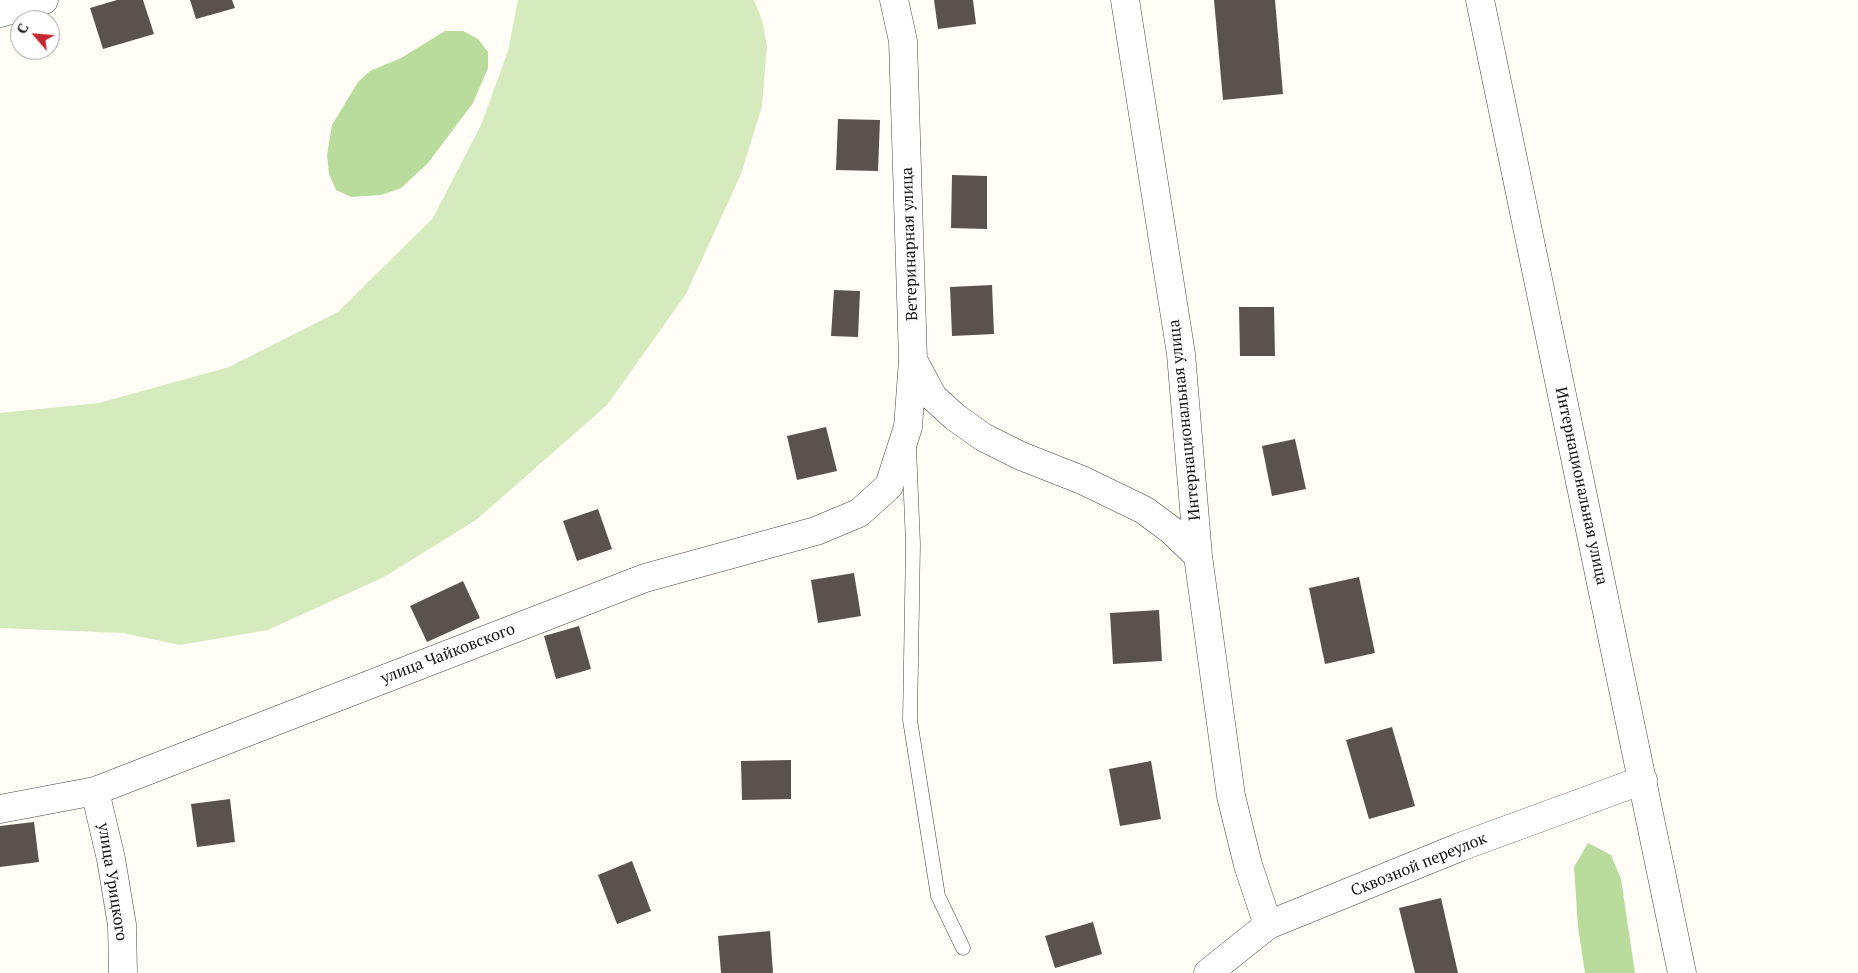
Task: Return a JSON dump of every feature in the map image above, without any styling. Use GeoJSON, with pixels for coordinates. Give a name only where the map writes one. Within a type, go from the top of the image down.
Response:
{"type":"FeatureCollection","features":[{"type":"Feature","properties":{"kind":"street"},"geometry":{"type":"LineString","coordinates":[[0,13],[44,0]]}},
{"type":"Feature","properties":{"kind":"street","name":"Ветеринарная улица"},"geometry":{"type":"LineString","coordinates":[[889,486],[908,427],[913,360],[903,41],[894,0]]}},
{"type":"Feature","properties":{"kind":"street","name":"Интернациональная улица"},"geometry":{"type":"LineString","coordinates":[[1125,0],[1181,354],[1198,556],[1231,796],[1248,865],[1268,926]]}},
{"type":"Feature","properties":{"kind":"street","name":"Интернациональная улица"},"geometry":{"type":"LineString","coordinates":[[1480,0],[1682,973]]}},
{"type":"Feature","properties":{"kind":"street"},"geometry":{"type":"LineString","coordinates":[[913,360],[933,397],[983,437],[1022,456],[1082,480],[1144,510],[1171,530],[1198,556]]}},
{"type":"Feature","properties":{"kind":"street","name":"улица Чайковского"},"geometry":{"type":"LineString","coordinates":[[0,809],[95,791],[645,578],[816,531],[859,513],[889,486]]}},
{"type":"Feature","properties":{"kind":"street","name":"Сквозной переулок"},"geometry":{"type":"LineString","coordinates":[[1208,973],[1268,926],[1460,847],[1643,780]]}},
{"type":"Feature","properties":{"kind":"street","name":"улица Урицкого"},"geometry":{"type":"LineString","coordinates":[[95,791],[111,859],[122,924],[123,973]]}},
{"type":"Feature","properties":{"kind":"lane"},"geometry":{"type":"LineString","coordinates":[[908,427],[913,544],[910,720],[938,896],[962,948]]}},
{"type":"Feature","properties":{"kind":"green space"},"geometry":{"type":"Polygon","coordinates":[[[518,0],[754,0],[762,20],[767,46],[762,106],[741,174],[686,294],[607,405],[476,520],[384,577],[268,630],[180,645],[123,633],[0,628],[0,413],[99,403],[229,367],[338,312],[433,218],[481,125],[508,51],[518,0]]]}},
{"type":"Feature","properties":{"kind":"green space"},"geometry":{"type":"Polygon","coordinates":[[[445,31],[463,31],[478,39],[488,52],[488,68],[473,103],[428,163],[401,188],[381,195],[351,197],[336,190],[329,174],[327,155],[332,125],[358,82],[370,71],[401,58],[445,31]]]}},
{"type":"Feature","properties":{"kind":"green space"},"geometry":{"type":"Polygon","coordinates":[[[1588,843],[1611,855],[1621,879],[1635,973],[1585,973],[1578,927],[1574,867],[1588,843]]]}},
{"type":"Feature","properties":{"kind":"building"},"geometry":{"type":"Polygon","coordinates":[[[117,0],[143,0],[154,34],[103,49],[90,8],[117,0]]]}},
{"type":"Feature","properties":{"kind":"building"},"geometry":{"type":"Polygon","coordinates":[[[190,0],[232,0],[235,8],[196,19],[190,0]]]}},
{"type":"Feature","properties":{"kind":"building"},"geometry":{"type":"Polygon","coordinates":[[[934,0],[973,0],[976,24],[938,29],[934,0]]]}},
{"type":"Feature","properties":{"kind":"building"},"geometry":{"type":"Polygon","coordinates":[[[1214,0],[1275,0],[1283,94],[1223,100],[1214,0]]]}},
{"type":"Feature","properties":{"kind":"building"},"geometry":{"type":"Polygon","coordinates":[[[838,119],[880,120],[878,171],[836,170],[838,119]]]}},
{"type":"Feature","properties":{"kind":"building"},"geometry":{"type":"Polygon","coordinates":[[[952,175],[987,176],[987,229],[951,228],[952,175]]]}},
{"type":"Feature","properties":{"kind":"building"},"geometry":{"type":"Polygon","coordinates":[[[992,285],[994,334],[952,336],[950,287],[992,285]]]}},
{"type":"Feature","properties":{"kind":"building"},"geometry":{"type":"Polygon","coordinates":[[[834,290],[860,291],[858,337],[831,336],[834,290]]]}},
{"type":"Feature","properties":{"kind":"building"},"geometry":{"type":"Polygon","coordinates":[[[1239,307],[1274,307],[1275,356],[1240,356],[1239,307]]]}},
{"type":"Feature","properties":{"kind":"building"},"geometry":{"type":"Polygon","coordinates":[[[826,427],[837,471],[797,480],[787,436],[826,427]]]}},
{"type":"Feature","properties":{"kind":"building"},"geometry":{"type":"Polygon","coordinates":[[[1295,439],[1306,489],[1272,496],[1262,446],[1295,439]]]}},
{"type":"Feature","properties":{"kind":"building"},"geometry":{"type":"Polygon","coordinates":[[[598,509],[612,549],[577,561],[563,521],[598,509]]]}},
{"type":"Feature","properties":{"kind":"building"},"geometry":{"type":"Polygon","coordinates":[[[854,573],[861,616],[818,623],[811,580],[854,573]]]}},
{"type":"Feature","properties":{"kind":"building"},"geometry":{"type":"Polygon","coordinates":[[[1359,577],[1375,653],[1325,664],[1309,588],[1359,577]]]}},
{"type":"Feature","properties":{"kind":"building"},"geometry":{"type":"Polygon","coordinates":[[[463,581],[480,618],[427,642],[410,606],[463,581]]]}},
{"type":"Feature","properties":{"kind":"building"},"geometry":{"type":"Polygon","coordinates":[[[1159,610],[1162,661],[1113,664],[1110,613],[1159,610]]]}},
{"type":"Feature","properties":{"kind":"building"},"geometry":{"type":"Polygon","coordinates":[[[579,626],[591,669],[556,679],[544,636],[579,626]]]}},
{"type":"Feature","properties":{"kind":"building"},"geometry":{"type":"Polygon","coordinates":[[[1392,727],[1415,806],[1369,819],[1346,740],[1392,727]]]}},
{"type":"Feature","properties":{"kind":"building"},"geometry":{"type":"Polygon","coordinates":[[[791,760],[791,799],[742,800],[741,761],[791,760]]]}},
{"type":"Feature","properties":{"kind":"building"},"geometry":{"type":"Polygon","coordinates":[[[1151,761],[1161,819],[1120,826],[1109,769],[1151,761]]]}},
{"type":"Feature","properties":{"kind":"building"},"geometry":{"type":"Polygon","coordinates":[[[230,799],[235,842],[197,847],[191,804],[230,799]]]}},
{"type":"Feature","properties":{"kind":"building"},"geometry":{"type":"Polygon","coordinates":[[[34,822],[39,862],[0,867],[0,826],[34,822]]]}},
{"type":"Feature","properties":{"kind":"building"},"geometry":{"type":"Polygon","coordinates":[[[632,861],[651,911],[617,924],[598,875],[632,861]]]}},
{"type":"Feature","properties":{"kind":"building"},"geometry":{"type":"Polygon","coordinates":[[[1441,898],[1458,973],[1415,973],[1399,908],[1441,898]]]}},
{"type":"Feature","properties":{"kind":"building"},"geometry":{"type":"Polygon","coordinates":[[[1093,922],[1102,954],[1055,968],[1045,936],[1093,922]]]}},
{"type":"Feature","properties":{"kind":"building"},"geometry":{"type":"Polygon","coordinates":[[[770,931],[773,973],[721,973],[718,936],[770,931]]]}}]}
